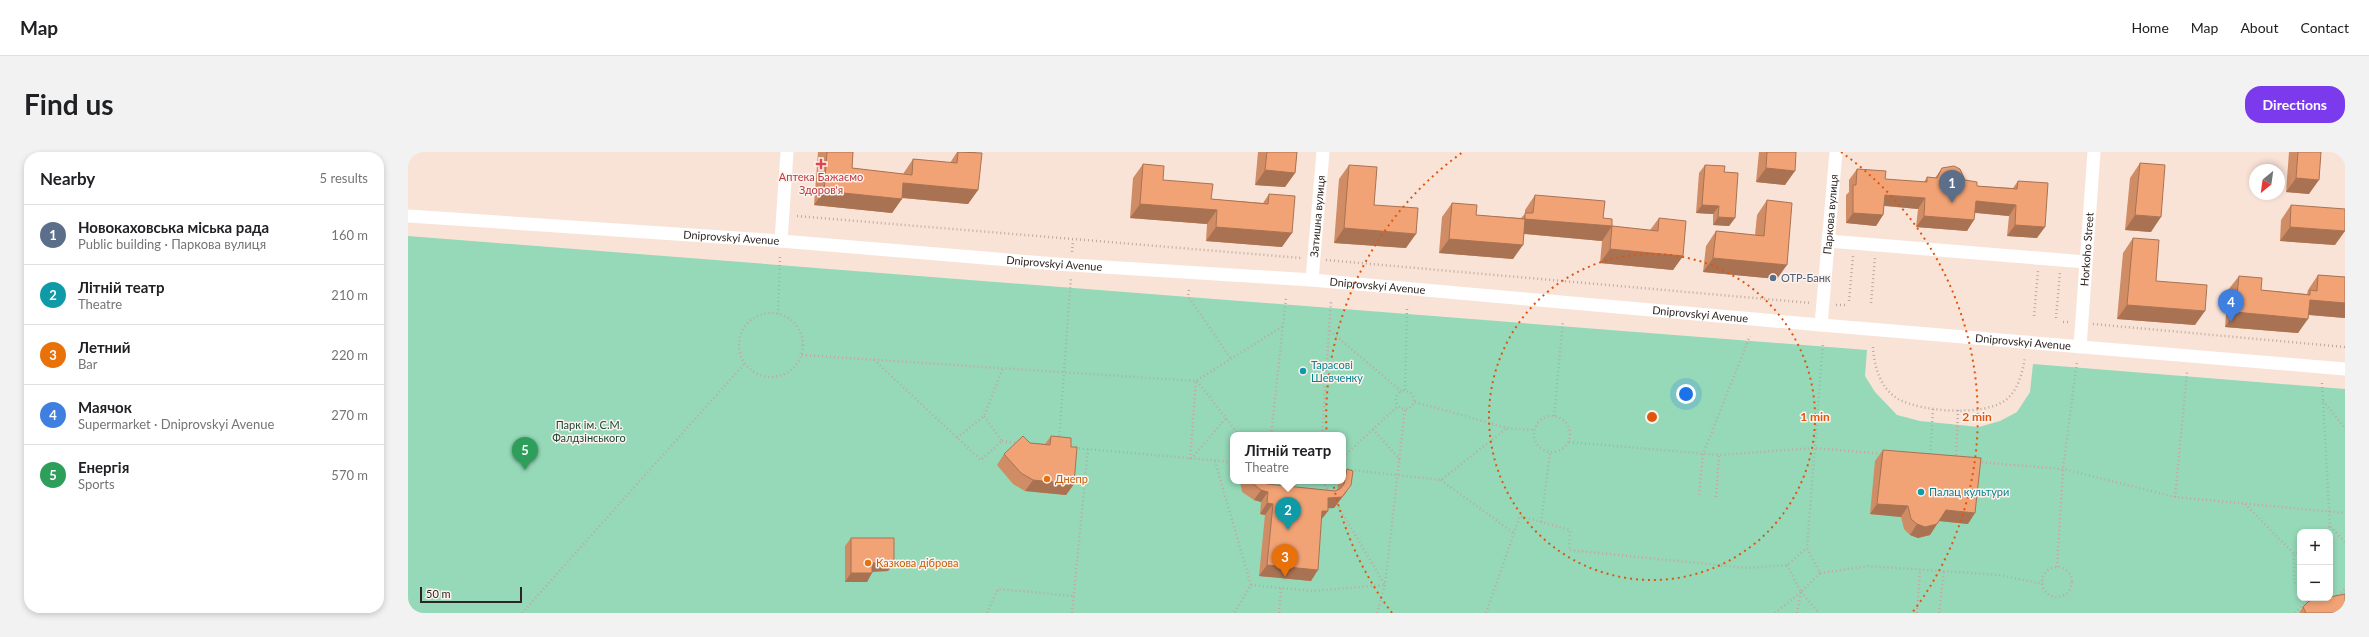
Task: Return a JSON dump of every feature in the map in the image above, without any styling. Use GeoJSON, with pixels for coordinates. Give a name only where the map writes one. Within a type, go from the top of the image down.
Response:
{"type":"FeatureCollection","features":[{"type":"Feature","properties":{"kind":"street"},"geometry":{"type":"LineString","coordinates":[[780,241],[787,152]]}},
{"type":"Feature","properties":{"kind":"street","name":"Затишна вулиця"},"geometry":{"type":"LineString","coordinates":[[1312,280],[1323,152]]}},
{"type":"Feature","properties":{"kind":"street","name":"Паркова вулиця"},"geometry":{"type":"LineString","coordinates":[[1821,325],[1836,152]]}},
{"type":"Feature","properties":{"kind":"street","name":"Horkoho Street"},"geometry":{"type":"LineString","coordinates":[[2080,347],[2094,152]]}},
{"type":"Feature","properties":{"kind":"street","name":"Dniprovskyi Avenue"},"geometry":{"type":"LineString","coordinates":[[408,216],[780,241],[1072,264],[1312,280],[2345,369]]}},
{"type":"Feature","properties":{"kind":"street"},"geometry":{"type":"LineString","coordinates":[[1828,241],[2086,262]]}},
{"type":"Feature","properties":{"kind":"path"},"geometry":{"type":"LineString","coordinates":[[1058,446],[1073,240]]}},
{"type":"Feature","properties":{"kind":"path"},"geometry":{"type":"LineString","coordinates":[[1849,301],[1853,252]]}},
{"type":"Feature","properties":{"kind":"path"},"geometry":{"type":"LineString","coordinates":[[1871,303],[1875,254],[1882,255]]}},
{"type":"Feature","properties":{"kind":"path"},"geometry":{"type":"LineString","coordinates":[[778,314],[780,256]]}},
{"type":"Feature","properties":{"kind":"path"},"geometry":{"type":"LineString","coordinates":[[2034,316],[2038,267]]}},
{"type":"Feature","properties":{"kind":"path"},"geometry":{"type":"LineString","coordinates":[[2056,318],[2060,269]]}},
{"type":"Feature","properties":{"kind":"path"},"geometry":{"type":"LineString","coordinates":[[1188,290],[1188,296],[1231,359]]}},
{"type":"Feature","properties":{"kind":"path"},"geometry":{"type":"LineString","coordinates":[[1271,432],[1286,298]]}},
{"type":"Feature","properties":{"kind":"path"},"geometry":{"type":"LineString","coordinates":[[1322,432],[1330,302]]}},
{"type":"Feature","properties":{"kind":"path"},"geometry":{"type":"LineString","coordinates":[[1406,390],[1407,308]]}},
{"type":"Feature","properties":{"kind":"path"},"geometry":{"type":"LineString","coordinates":[[778,314],[792,322],[798,328],[803,344],[802,355],[795,367],[789,372],[773,377],[757,374],[744,363],[739,347],[745,328],[754,319],[761,315],[778,314]]}},
{"type":"Feature","properties":{"kind":"path"},"geometry":{"type":"LineString","coordinates":[[1554,416],[1563,321]]}},
{"type":"Feature","properties":{"kind":"path"},"geometry":{"type":"LineString","coordinates":[[2082,323],[2345,347]]}},
{"type":"Feature","properties":{"kind":"path"},"geometry":{"type":"LineString","coordinates":[[802,355],[1196,381],[1283,326]]}},
{"type":"Feature","properties":{"kind":"path"},"geometry":{"type":"LineString","coordinates":[[1329,331],[1401,392]]}},
{"type":"Feature","properties":{"kind":"path"},"geometry":{"type":"LineString","coordinates":[[1699,495],[1703,454],[1750,336]]}},
{"type":"Feature","properties":{"kind":"path"},"geometry":{"type":"LineString","coordinates":[[1820,573],[1807,548],[1823,342]]}},
{"type":"Feature","properties":{"kind":"path"},"geometry":{"type":"LineString","coordinates":[[1873,347],[1874,366],[1884,386],[1898,399],[1919,406],[1958,410],[1988,409],[2007,399],[2021,379],[2025,358]]}},
{"type":"Feature","properties":{"kind":"path"},"geometry":{"type":"LineString","coordinates":[[873,359],[981,460],[1002,441],[1023,443]]}},
{"type":"Feature","properties":{"kind":"path"},"geometry":{"type":"LineString","coordinates":[[2057,567],[2063,470],[2077,362]]}},
{"type":"Feature","properties":{"kind":"path"},"geometry":{"type":"LineString","coordinates":[[522,613],[744,363]]}},
{"type":"Feature","properties":{"kind":"path"},"geometry":{"type":"LineString","coordinates":[[958,438],[984,416],[1003,368]]}},
{"type":"Feature","properties":{"kind":"path"},"geometry":{"type":"LineString","coordinates":[[2175,497],[2187,372]]}},
{"type":"Feature","properties":{"kind":"path"},"geometry":{"type":"LineString","coordinates":[[1196,381],[1237,432]]}},
{"type":"Feature","properties":{"kind":"path"},"geometry":{"type":"LineString","coordinates":[[1190,459],[1196,381]]}},
{"type":"Feature","properties":{"kind":"path"},"geometry":{"type":"LineString","coordinates":[[2322,383],[2330,526],[2345,542]]}},
{"type":"Feature","properties":{"kind":"path"},"geometry":{"type":"LineString","coordinates":[[1398,406],[1396,399],[1401,392],[1406,390]]}},
{"type":"Feature","properties":{"kind":"path"},"geometry":{"type":"LineString","coordinates":[[1406,390],[1413,394],[1415,402]]}},
{"type":"Feature","properties":{"kind":"path"},"geometry":{"type":"LineString","coordinates":[[2323,401],[2345,428]]}},
{"type":"Feature","properties":{"kind":"path"},"geometry":{"type":"LineString","coordinates":[[1398,406],[1405,409],[1412,406],[1415,402]]}},
{"type":"Feature","properties":{"kind":"path"},"geometry":{"type":"LineString","coordinates":[[1415,402],[1507,428],[1534,430]]}},
{"type":"Feature","properties":{"kind":"path"},"geometry":{"type":"LineString","coordinates":[[1346,454],[1398,406]]}},
{"type":"Feature","properties":{"kind":"path"},"geometry":{"type":"LineString","coordinates":[[1930,458],[1933,408]]}},
{"type":"Feature","properties":{"kind":"path"},"geometry":{"type":"LineString","coordinates":[[1377,613],[1385,585],[1405,409]]}},
{"type":"Feature","properties":{"kind":"path"},"geometry":{"type":"LineString","coordinates":[[1956,460],[1958,410]]}},
{"type":"Feature","properties":{"kind":"path"},"geometry":{"type":"LineString","coordinates":[[984,416],[1002,441]]}},
{"type":"Feature","properties":{"kind":"path"},"geometry":{"type":"LineString","coordinates":[[1554,416],[1560,418],[1568,425],[1570,436],[1569,442],[1561,450],[1550,453],[1539,448],[1536,444],[1534,430],[1543,418],[1554,416]]}},
{"type":"Feature","properties":{"kind":"path"},"geometry":{"type":"LineString","coordinates":[[1190,459],[1226,418]]}},
{"type":"Feature","properties":{"kind":"path"},"geometry":{"type":"LineString","coordinates":[[1441,480],[1507,428]]}},
{"type":"Feature","properties":{"kind":"path"},"geometry":{"type":"LineString","coordinates":[[1374,429],[1400,460]]}},
{"type":"Feature","properties":{"kind":"path"},"geometry":{"type":"LineString","coordinates":[[1569,442],[1719,456],[1815,448],[1884,454]]}},
{"type":"Feature","properties":{"kind":"path"},"geometry":{"type":"LineString","coordinates":[[1073,448],[1215,462],[1230,462]]}},
{"type":"Feature","properties":{"kind":"path"},"geometry":{"type":"LineString","coordinates":[[1072,613],[1088,449]]}},
{"type":"Feature","properties":{"kind":"path"},"geometry":{"type":"LineString","coordinates":[[1541,522],[1550,453]]}},
{"type":"Feature","properties":{"kind":"path"},"geometry":{"type":"LineString","coordinates":[[1716,497],[1719,456]]}},
{"type":"Feature","properties":{"kind":"path"},"geometry":{"type":"LineString","coordinates":[[1923,457],[1937,459]]}},
{"type":"Feature","properties":{"kind":"path"},"geometry":{"type":"LineString","coordinates":[[1949,460],[1963,461]]}},
{"type":"Feature","properties":{"kind":"path"},"geometry":{"type":"LineString","coordinates":[[1215,462],[1251,586],[1234,613]]}},
{"type":"Feature","properties":{"kind":"path"},"geometry":{"type":"LineString","coordinates":[[1971,462],[2063,470],[2175,497],[2345,513]]}},
{"type":"Feature","properties":{"kind":"path"},"geometry":{"type":"LineString","coordinates":[[1346,469],[1441,480],[1515,534]]}},
{"type":"Feature","properties":{"kind":"path"},"geometry":{"type":"LineString","coordinates":[[1325,484],[1334,498]]}},
{"type":"Feature","properties":{"kind":"path"},"geometry":{"type":"LineString","coordinates":[[1337,504],[1385,585]]}},
{"type":"Feature","properties":{"kind":"path"},"geometry":{"type":"LineString","coordinates":[[2244,504],[2294,554],[2294,582],[2297,585]]}},
{"type":"Feature","properties":{"kind":"path"},"geometry":{"type":"LineString","coordinates":[[1486,613],[1515,534],[1520,516],[1570,530],[1568,550],[1708,562],[1747,568],[1787,565],[1807,548]]}},
{"type":"Feature","properties":{"kind":"path"},"geometry":{"type":"LineString","coordinates":[[2326,529],[2330,526]]}},
{"type":"Feature","properties":{"kind":"path"},"geometry":{"type":"LineString","coordinates":[[1787,565],[1801,592],[1819,613]]}},
{"type":"Feature","properties":{"kind":"path"},"geometry":{"type":"LineString","coordinates":[[1775,613],[1801,592],[1820,573],[1868,566],[1999,575],[2043,584]]}},
{"type":"Feature","properties":{"kind":"path"},"geometry":{"type":"LineString","coordinates":[[2057,567],[2070,573],[2072,583],[2069,592],[2061,596],[2051,595],[2043,584],[2044,575],[2052,568],[2057,567]]}},
{"type":"Feature","properties":{"kind":"path"},"geometry":{"type":"LineString","coordinates":[[1917,613],[1920,570]]}},
{"type":"Feature","properties":{"kind":"path"},"geometry":{"type":"LineString","coordinates":[[1940,613],[1944,571]]}},
{"type":"Feature","properties":{"kind":"path"},"geometry":{"type":"LineString","coordinates":[[1251,586],[1314,591],[1385,585]]}},
{"type":"Feature","properties":{"kind":"path"},"geometry":{"type":"LineString","coordinates":[[1279,613],[1281,588]]}},
{"type":"Feature","properties":{"kind":"path"},"geometry":{"type":"LineString","coordinates":[[987,613],[998,589],[1074,596]]}},
{"type":"Feature","properties":{"kind":"path"},"geometry":{"type":"LineString","coordinates":[[2333,597],[2345,589]]}},
{"type":"Feature","properties":{"kind":"path"},"geometry":{"type":"LineString","coordinates":[[1797,613],[1801,592]]}},
{"type":"Feature","properties":{"kind":"path"},"geometry":{"type":"LineString","coordinates":[[2295,613],[2307,601]]}},
{"type":"Feature","properties":{"kind":"green space","name":"Парк ім. С.М. Фалдзінського"},"geometry":{"type":"Polygon","coordinates":[[[408,236],[1867,350],[1865,376],[1875,392],[1897,415],[1920,421],[1979,427],[2000,421],[2017,412],[2030,392],[2033,364],[2345,389],[2345,613],[408,613],[408,236]]]}},
{"type":"Feature","properties":{"kind":"building"},"geometry":{"type":"Polygon","coordinates":[[[827,152],[853,152],[852,168],[912,175],[913,159],[957,163],[958,152],[982,153],[978,190],[903,183],[902,199],[824,191],[827,152]]]}},
{"type":"Feature","properties":{"kind":"building"},"geometry":{"type":"Polygon","coordinates":[[[1267,152],[1297,152],[1295,173],[1265,170],[1267,152]]]}},
{"type":"Feature","properties":{"kind":"building"},"geometry":{"type":"Polygon","coordinates":[[[1767,152],[1796,152],[1795,171],[1766,168],[1767,152]]]}},
{"type":"Feature","properties":{"kind":"building"},"geometry":{"type":"Polygon","coordinates":[[[2298,152],[2321,152],[2319,180],[2296,178],[2298,152]]]}},
{"type":"Feature","properties":{"kind":"building"},"geometry":{"type":"Polygon","coordinates":[[[2140,163],[2165,165],[2161,217],[2135,215],[2140,163]]]}},
{"type":"Feature","properties":{"kind":"building"},"geometry":{"type":"Polygon","coordinates":[[[1143,164],[1164,166],[1163,180],[1213,184],[1211,199],[1268,204],[1269,194],[1295,196],[1292,233],[1216,227],[1217,210],[1140,204],[1143,164]]]}},
{"type":"Feature","properties":{"kind":"building"},"geometry":{"type":"Polygon","coordinates":[[[1349,165],[1377,167],[1374,205],[1418,208],[1416,234],[1344,228],[1349,165]]]}},
{"type":"Feature","properties":{"kind":"building"},"geometry":{"type":"Polygon","coordinates":[[[1705,165],[1725,166],[1724,172],[1738,173],[1735,218],[1718,217],[1719,206],[1702,205],[1705,165]]]}},
{"type":"Feature","properties":{"kind":"building"},"geometry":{"type":"Polygon","coordinates":[[[1954,166],[1960,169],[1965,180],[1977,182],[1977,186],[2017,189],[2018,181],[2048,183],[2045,227],[2015,225],[2016,205],[1976,201],[1974,220],[1924,216],[1925,198],[1885,195],[1883,215],[1853,213],[1853,185],[1856,185],[1857,169],[1886,171],[1885,179],[1927,182],[1927,177],[1937,178],[1942,168],[1954,166]]]}},
{"type":"Feature","properties":{"kind":"building"},"geometry":{"type":"Polygon","coordinates":[[[1535,195],[1605,201],[1603,218],[1612,219],[1612,226],[1525,219],[1525,213],[1533,213],[1535,195]]]}},
{"type":"Feature","properties":{"kind":"building"},"geometry":{"type":"Polygon","coordinates":[[[1767,200],[1792,203],[1787,265],[1713,258],[1716,231],[1764,236],[1767,200]]]}},
{"type":"Feature","properties":{"kind":"building"},"geometry":{"type":"Polygon","coordinates":[[[1452,203],[1477,205],[1476,215],[1525,219],[1523,245],[1449,239],[1452,203]]]}},
{"type":"Feature","properties":{"kind":"building"},"geometry":{"type":"Polygon","coordinates":[[[2291,205],[2345,209],[2345,231],[2290,227],[2291,205]]]}},
{"type":"Feature","properties":{"kind":"building"},"geometry":{"type":"Polygon","coordinates":[[[1659,218],[1686,221],[1683,256],[1610,249],[1612,226],[1658,231],[1659,218]]]}},
{"type":"Feature","properties":{"kind":"building"},"geometry":{"type":"Polygon","coordinates":[[[2133,238],[2159,240],[2156,281],[2207,285],[2205,311],[2127,305],[2133,238]]]}},
{"type":"Feature","properties":{"kind":"building"},"geometry":{"type":"Polygon","coordinates":[[[2318,275],[2345,277],[2345,303],[2310,300],[2308,319],[2235,312],[2239,276],[2262,278],[2261,290],[2310,295],[2310,290],[2317,291],[2318,275]]]}},
{"type":"Feature","properties":{"kind":"building"},"geometry":{"type":"Polygon","coordinates":[[[1023,436],[1030,443],[1050,445],[1051,436],[1071,438],[1071,447],[1077,447],[1074,484],[1033,480],[1021,473],[1004,454],[1023,436]]]}},
{"type":"Feature","properties":{"kind":"building","name":"Палац культури"},"geometry":{"type":"Polygon","coordinates":[[[1883,450],[1981,458],[1975,513],[1946,510],[1937,524],[1925,527],[1917,524],[1911,519],[1908,506],[1877,504],[1883,450]]]}},
{"type":"Feature","properties":{"kind":"building"},"geometry":{"type":"Polygon","coordinates":[[[1347,469],[1353,471],[1351,485],[1342,497],[1328,498],[1328,511],[1322,511],[1318,570],[1267,565],[1273,504],[1267,503],[1268,492],[1261,490],[1254,484],[1335,491],[1346,484],[1347,469]]]}},
{"type":"Feature","properties":{"kind":"building"},"geometry":{"type":"Polygon","coordinates":[[[851,538],[894,538],[894,563],[872,563],[872,573],[851,573],[851,538]]]}},
{"type":"Feature","properties":{"kind":"building"},"geometry":{"type":"Polygon","coordinates":[[[2345,594],[2345,613],[2306,613],[2303,607],[2309,601],[2333,601],[2333,596],[2345,594]]]}},
{"type":"Feature","properties":{"kind":"place","name":"Аптека Бажаємо Здоров'я"},"geometry":{"type":"Point","coordinates":[821,164]}},
{"type":"Feature","properties":{"kind":"place","name":"Новокаховська міська рада"},"geometry":{"type":"Point","coordinates":[1952,203]}},
{"type":"Feature","properties":{"kind":"place","name":"ОТР-Банк"},"geometry":{"type":"Point","coordinates":[1773,278]}},
{"type":"Feature","properties":{"kind":"place","name":"Маячок"},"geometry":{"type":"Point","coordinates":[2231,322]}},
{"type":"Feature","properties":{"kind":"place","name":"Тарасові Шевченку"},"geometry":{"type":"Point","coordinates":[1303,371]}},
{"type":"Feature","properties":{"kind":"place","name":"Енергія"},"geometry":{"type":"Point","coordinates":[525,470]}},
{"type":"Feature","properties":{"kind":"place","name":"Днепр"},"geometry":{"type":"Point","coordinates":[1047,479]}},
{"type":"Feature","properties":{"kind":"place","name":"Палац культури"},"geometry":{"type":"Point","coordinates":[1921,492]}},
{"type":"Feature","properties":{"kind":"place","name":"Літній театр"},"geometry":{"type":"Point","coordinates":[1288,530]}},
{"type":"Feature","properties":{"kind":"place","name":"Казкова дiброва"},"geometry":{"type":"Point","coordinates":[868,563]}},
{"type":"Feature","properties":{"kind":"place","name":"Летний"},"geometry":{"type":"Point","coordinates":[1285,577]}}]}
